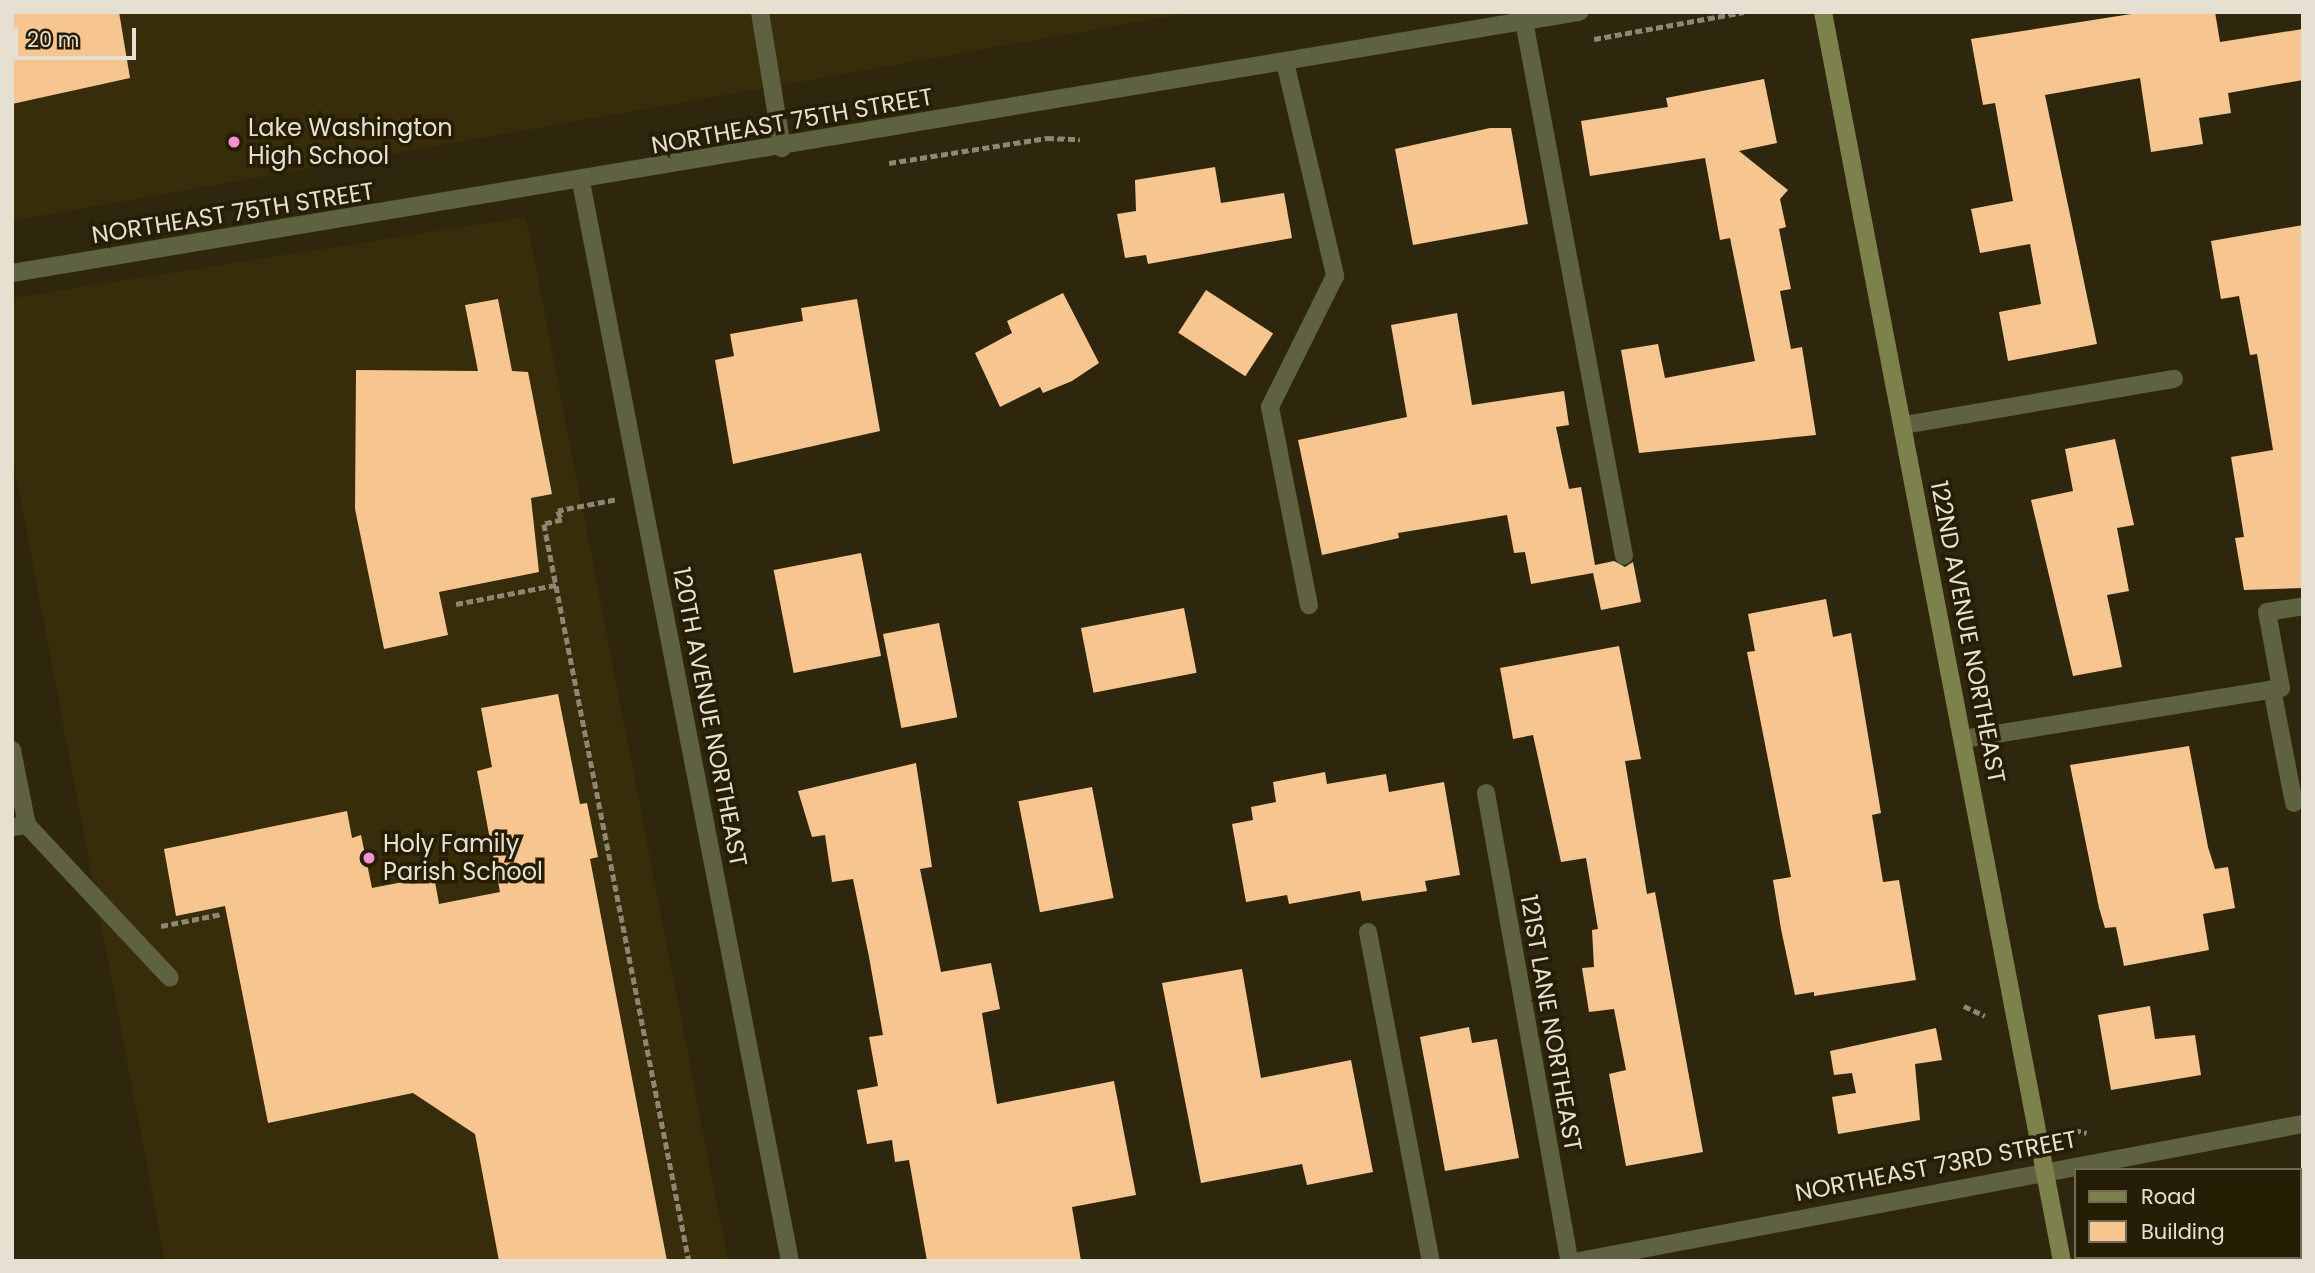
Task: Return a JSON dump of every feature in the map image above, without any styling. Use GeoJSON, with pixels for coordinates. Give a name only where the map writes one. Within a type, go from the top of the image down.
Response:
{"type":"FeatureCollection","features":[{"type":"Feature","properties":{"kind":"street"},"geometry":{"type":"LineString","coordinates":[[760,12],[782,148]]}},
{"type":"Feature","properties":{"kind":"street","name":"NORTHEAST 75TH STREET"},"geometry":{"type":"LineString","coordinates":[[12,273],[581,182],[1579,12]]}},
{"type":"Feature","properties":{"kind":"street","name":"122ND AVENUE NORTHEAST"},"geometry":{"type":"LineString","coordinates":[[1823,12],[2062,1261]]}},
{"type":"Feature","properties":{"kind":"street"},"geometry":{"type":"LineString","coordinates":[[1524,22],[1624,556]]}},
{"type":"Feature","properties":{"kind":"street"},"geometry":{"type":"LineString","coordinates":[[1285,62],[1335,276],[1270,407],[1309,605]]}},
{"type":"Feature","properties":{"kind":"street","name":"120TH AVENUE NORTHEAST"},"geometry":{"type":"LineString","coordinates":[[581,182],[790,1261]]}},
{"type":"Feature","properties":{"kind":"street"},"geometry":{"type":"LineString","coordinates":[[1904,425],[2175,379]]}},
{"type":"Feature","properties":{"kind":"street"},"geometry":{"type":"LineString","coordinates":[[1964,739],[2281,688],[2267,612],[2303,606]]}},
{"type":"Feature","properties":{"kind":"street"},"geometry":{"type":"LineString","coordinates":[[2272,689],[2294,803]]}},
{"type":"Feature","properties":{"kind":"street"},"geometry":{"type":"LineString","coordinates":[[12,750],[20,826],[170,978]]}},
{"type":"Feature","properties":{"kind":"street","name":"121ST LANE NORTHEAST"},"geometry":{"type":"LineString","coordinates":[[1486,793],[1569,1261]]}},
{"type":"Feature","properties":{"kind":"street"},"geometry":{"type":"LineString","coordinates":[[1368,932],[1431,1261]]}},
{"type":"Feature","properties":{"kind":"street","name":"NORTHEAST 73RD STREET"},"geometry":{"type":"LineString","coordinates":[[1579,1261],[2044,1169],[2303,1124]]}},
{"type":"Feature","properties":{"kind":"path"},"geometry":{"type":"LineString","coordinates":[[1578,42],[1744,12]]}},
{"type":"Feature","properties":{"kind":"path"},"geometry":{"type":"LineString","coordinates":[[889,163],[1047,138],[1080,139]]}},
{"type":"Feature","properties":{"kind":"path"},"geometry":{"type":"LineString","coordinates":[[642,495],[558,511],[562,520],[544,524],[689,1261]]}},
{"type":"Feature","properties":{"kind":"path"},"geometry":{"type":"LineString","coordinates":[[456,604],[556,585]]}},
{"type":"Feature","properties":{"kind":"path"},"geometry":{"type":"LineString","coordinates":[[126,933],[222,914]]}},
{"type":"Feature","properties":{"kind":"shaded area","name":"Lake Washington High School"},"geometry":{"type":"Polygon","coordinates":[[[12,12],[1194,12],[12,221],[12,12]]]}},
{"type":"Feature","properties":{"kind":"shaded area","name":"Holy Family Parish School"},"geometry":{"type":"Polygon","coordinates":[[[526,217],[728,1261],[165,1261],[12,455],[12,298],[526,217]]]}},
{"type":"Feature","properties":{"kind":"building"},"geometry":{"type":"Polygon","coordinates":[[[12,12],[119,12],[130,78],[12,104],[12,12]]]}},
{"type":"Feature","properties":{"kind":"building"},"geometry":{"type":"Polygon","coordinates":[[[2144,12],[2215,12],[2220,42],[2303,29],[2303,80],[2228,93],[2231,113],[2199,118],[2203,144],[2151,152],[2140,78],[2045,95],[2097,344],[2008,361],[1999,312],[2041,304],[2030,244],[1980,253],[1971,209],[2013,201],[1995,103],[1983,105],[1971,39],[2144,12]]]}},
{"type":"Feature","properties":{"kind":"building"},"geometry":{"type":"Polygon","coordinates":[[[1764,79],[1777,143],[1739,151],[1788,190],[1780,199],[1786,227],[1779,229],[1791,289],[1780,291],[1791,349],[1802,347],[1816,435],[1639,453],[1621,350],[1658,344],[1665,378],[1755,361],[1730,238],[1720,240],[1705,158],[1590,176],[1581,121],[1668,107],[1666,98],[1764,79]]]}},
{"type":"Feature","properties":{"kind":"building"},"geometry":{"type":"Polygon","coordinates":[[[1490,128],[1511,128],[1528,224],[1413,245],[1395,149],[1490,128]]]}},
{"type":"Feature","properties":{"kind":"building"},"geometry":{"type":"Polygon","coordinates":[[[1215,167],[1221,203],[1284,193],[1292,238],[1148,264],[1146,255],[1125,258],[1117,214],[1136,211],[1135,180],[1215,167]]]}},
{"type":"Feature","properties":{"kind":"building"},"geometry":{"type":"Polygon","coordinates":[[[2303,225],[2303,588],[2244,590],[2235,538],[2244,537],[2231,457],[2273,450],[2257,354],[2250,355],[2239,296],[2221,299],[2211,241],[2303,225]]]}},
{"type":"Feature","properties":{"kind":"building"},"geometry":{"type":"Polygon","coordinates":[[[1206,290],[1273,334],[1245,376],[1178,333],[1206,290]]]}},
{"type":"Feature","properties":{"kind":"building"},"geometry":{"type":"Polygon","coordinates":[[[1063,293],[1099,363],[1072,381],[1043,393],[1040,387],[1000,407],[975,353],[1012,333],[1007,321],[1063,293]]]}},
{"type":"Feature","properties":{"kind":"building"},"geometry":{"type":"Polygon","coordinates":[[[498,299],[512,371],[528,372],[552,494],[531,498],[539,572],[439,592],[448,635],[384,649],[355,509],[356,370],[478,371],[465,305],[498,299]]]}},
{"type":"Feature","properties":{"kind":"building"},"geometry":{"type":"Polygon","coordinates":[[[857,299],[880,431],[733,464],[715,360],[734,356],[730,334],[803,321],[801,308],[857,299]]]}},
{"type":"Feature","properties":{"kind":"building"},"geometry":{"type":"Polygon","coordinates":[[[1457,313],[1472,405],[1564,391],[1569,425],[1556,427],[1569,489],[1581,487],[1595,565],[1614,561],[1625,567],[1633,562],[1641,602],[1601,610],[1593,573],[1531,584],[1525,552],[1514,553],[1507,515],[1398,533],[1399,538],[1322,555],[1298,440],[1407,417],[1391,325],[1457,313]]]}},
{"type":"Feature","properties":{"kind":"building"},"geometry":{"type":"Polygon","coordinates":[[[2115,439],[2134,525],[2117,528],[2129,591],[2107,595],[2122,667],[2073,676],[2031,500],[2073,491],[2065,449],[2115,439]]]}},
{"type":"Feature","properties":{"kind":"building"},"geometry":{"type":"Polygon","coordinates":[[[861,553],[881,656],[794,673],[774,570],[861,553]]]}},
{"type":"Feature","properties":{"kind":"building"},"geometry":{"type":"Polygon","coordinates":[[[1826,599],[1833,637],[1851,633],[1881,813],[1872,815],[1883,882],[1899,880],[1916,980],[1814,996],[1814,992],[1795,995],[1773,880],[1791,877],[1747,652],[1755,651],[1748,614],[1826,599]]]}},
{"type":"Feature","properties":{"kind":"building"},"geometry":{"type":"Polygon","coordinates":[[[1184,608],[1197,673],[1094,693],[1081,628],[1184,608]]]}},
{"type":"Feature","properties":{"kind":"building"},"geometry":{"type":"Polygon","coordinates":[[[939,623],[957,717],[901,728],[883,634],[939,623]]]}},
{"type":"Feature","properties":{"kind":"building"},"geometry":{"type":"Polygon","coordinates":[[[1619,646],[1641,759],[1625,761],[1647,894],[1655,892],[1703,1152],[1626,1166],[1609,1074],[1626,1070],[1614,1009],[1589,1012],[1582,968],[1594,967],[1592,930],[1598,929],[1586,858],[1561,862],[1533,735],[1513,739],[1500,668],[1619,646]]]}},
{"type":"Feature","properties":{"kind":"building"},"geometry":{"type":"Polygon","coordinates":[[[558,694],[580,804],[587,803],[598,857],[590,859],[667,1261],[499,1261],[475,1134],[413,1093],[268,1123],[225,906],[176,916],[164,849],[347,811],[352,838],[361,835],[372,888],[434,876],[439,904],[500,892],[477,771],[492,767],[481,708],[558,694]]]}},
{"type":"Feature","properties":{"kind":"building"},"geometry":{"type":"Polygon","coordinates":[[[2189,746],[2208,847],[2215,869],[2228,867],[2235,908],[2203,914],[2209,950],[2124,966],[2116,927],[2105,928],[2099,908],[2070,765],[2189,746]]]}},
{"type":"Feature","properties":{"kind":"building"},"geometry":{"type":"Polygon","coordinates":[[[916,763],[932,867],[920,869],[941,972],[991,963],[1000,1009],[982,1013],[997,1104],[1114,1081],[1136,1195],[1072,1207],[1081,1261],[927,1261],[909,1160],[895,1162],[892,1140],[867,1144],[857,1090],[878,1086],[869,1037],[883,1035],[869,957],[853,879],[832,882],[825,835],[812,837],[798,791],[916,763]]]}},
{"type":"Feature","properties":{"kind":"building"},"geometry":{"type":"Polygon","coordinates":[[[1325,772],[1327,784],[1386,774],[1389,792],[1444,782],[1460,875],[1425,881],[1427,891],[1362,901],[1360,891],[1289,904],[1287,895],[1246,902],[1232,824],[1253,820],[1251,807],[1276,802],[1273,782],[1325,772]]]}},
{"type":"Feature","properties":{"kind":"building"},"geometry":{"type":"Polygon","coordinates":[[[1092,787],[1114,898],[1040,912],[1018,801],[1092,787]]]}},
{"type":"Feature","properties":{"kind":"building"},"geometry":{"type":"Polygon","coordinates":[[[1242,969],[1261,1078],[1351,1060],[1373,1172],[1307,1185],[1302,1164],[1201,1183],[1162,983],[1242,969]]]}},
{"type":"Feature","properties":{"kind":"building"},"geometry":{"type":"Polygon","coordinates":[[[2150,1006],[2155,1039],[2195,1035],[2201,1075],[2111,1090],[2098,1015],[2150,1006]]]}},
{"type":"Feature","properties":{"kind":"building"},"geometry":{"type":"Polygon","coordinates":[[[1469,1027],[1472,1043],[1497,1039],[1519,1158],[1445,1171],[1420,1037],[1469,1027]]]}},
{"type":"Feature","properties":{"kind":"building"},"geometry":{"type":"Polygon","coordinates":[[[1936,1028],[1942,1060],[1915,1064],[1920,1120],[1838,1134],[1832,1097],[1856,1093],[1852,1073],[1834,1075],[1830,1051],[1936,1028]]]}},
{"type":"Feature","properties":{"kind":"place","name":"Lake Washington High School"},"geometry":{"type":"Point","coordinates":[234,142]}},
{"type":"Feature","properties":{"kind":"place","name":"Holy Family Parish School"},"geometry":{"type":"Point","coordinates":[369,858]}}]}
